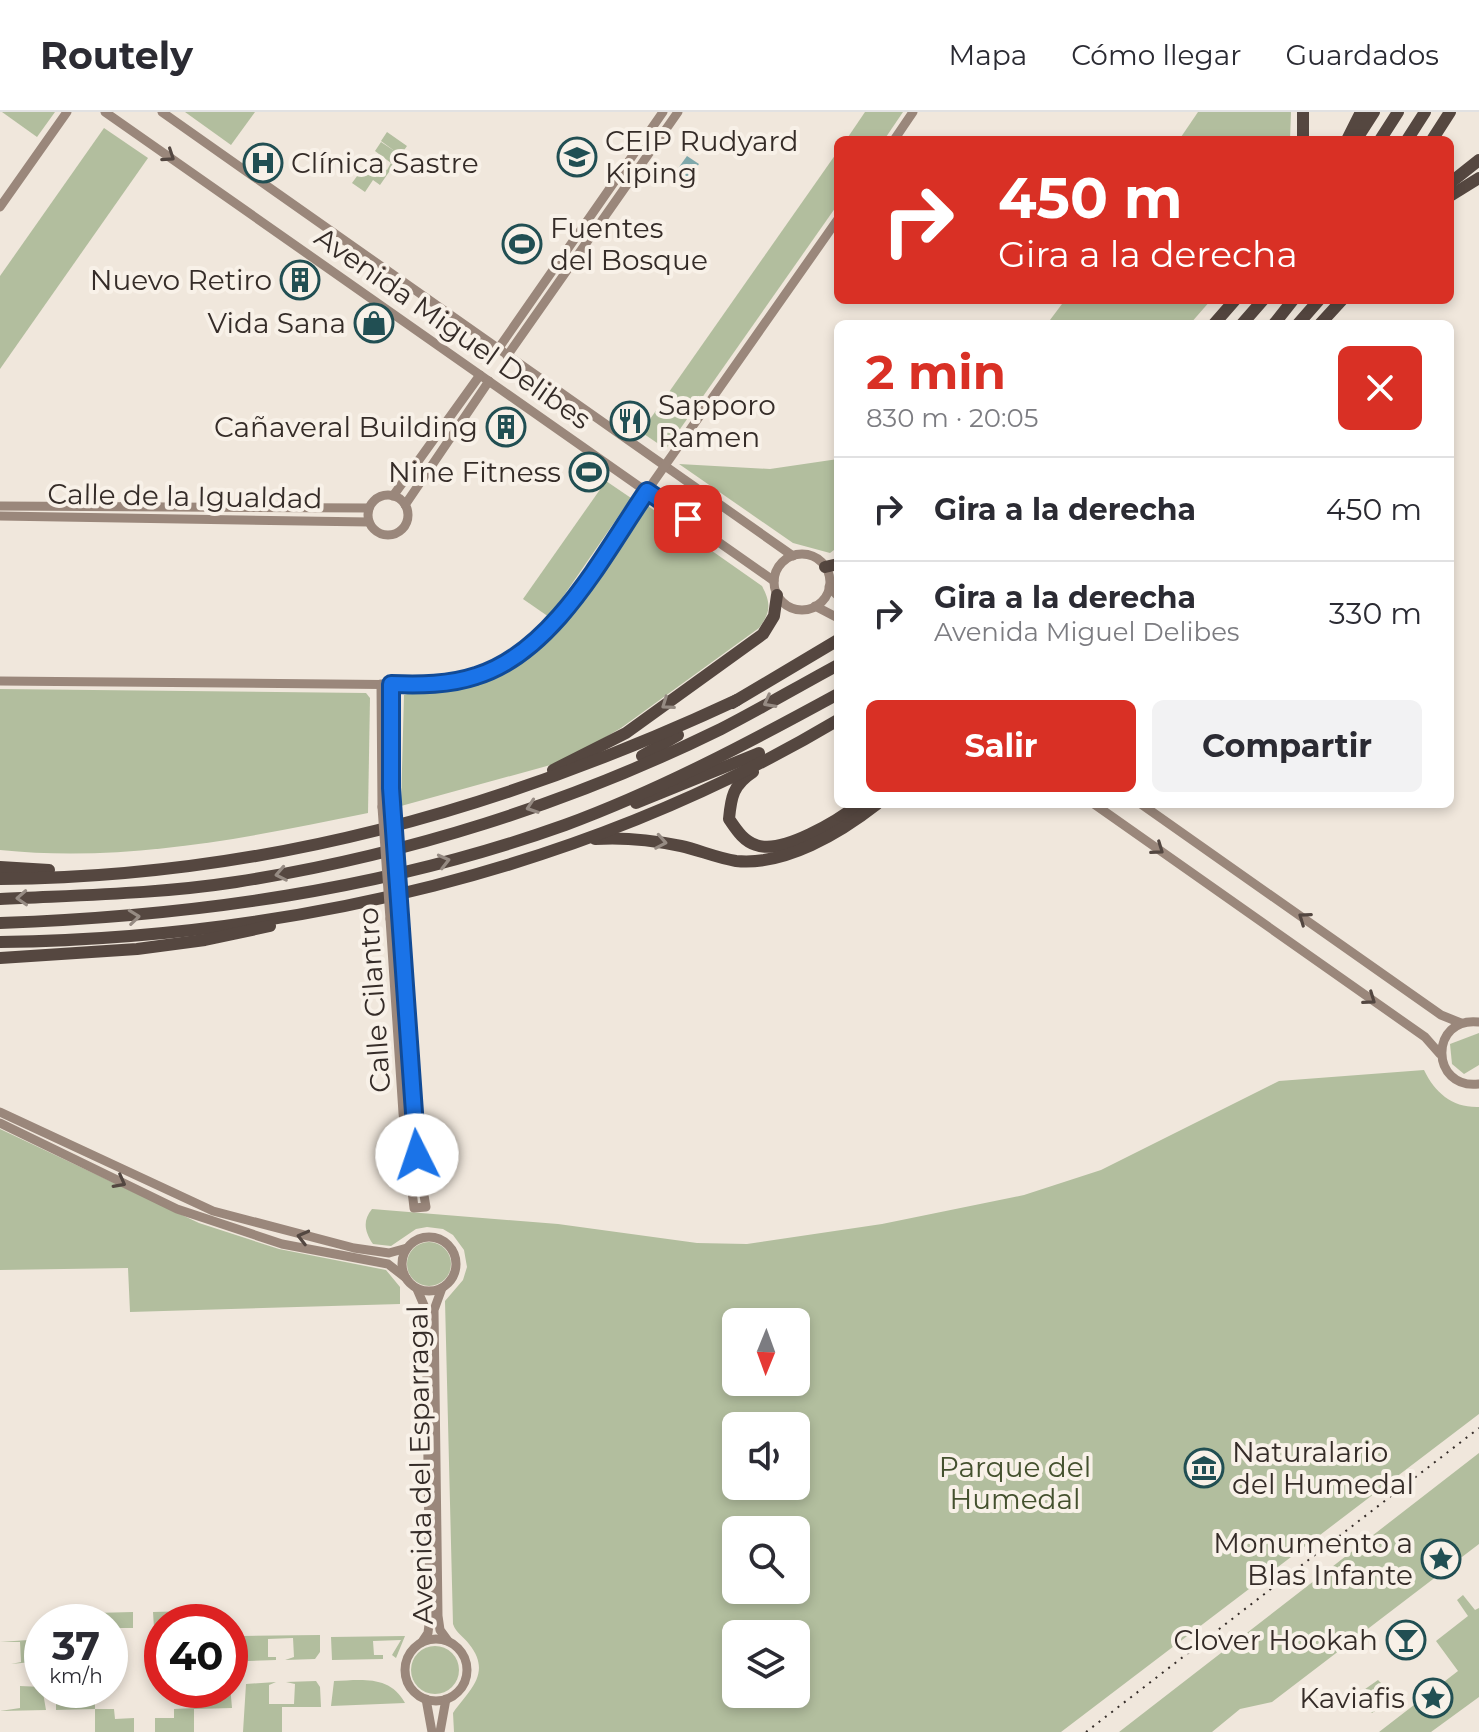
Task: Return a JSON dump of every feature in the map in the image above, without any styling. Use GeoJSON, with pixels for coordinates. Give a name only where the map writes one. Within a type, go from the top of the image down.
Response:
{"type":"FeatureCollection","features":[{"type":"Feature","properties":{"kind":"highway"},"geometry":{"type":"LineString","coordinates":[[1303,112],[1303,136]]}},
{"type":"Feature","properties":{"kind":"highway"},"geometry":{"type":"LineString","coordinates":[[1349,136],[1361,112]]}},
{"type":"Feature","properties":{"kind":"highway"},"geometry":{"type":"LineString","coordinates":[[1359,136],[1374,112]]}},
{"type":"Feature","properties":{"kind":"highway"},"geometry":{"type":"LineString","coordinates":[[1383,136],[1398,112]]}},
{"type":"Feature","properties":{"kind":"highway"},"geometry":{"type":"LineString","coordinates":[[1410,136],[1425,112]]}},
{"type":"Feature","properties":{"kind":"highway"},"geometry":{"type":"LineString","coordinates":[[1435,136],[1450,112]]}},
{"type":"Feature","properties":{"kind":"highway"},"geometry":{"type":"LineString","coordinates":[[1454,180],[1479,160]]}},
{"type":"Feature","properties":{"kind":"highway"},"geometry":{"type":"LineString","coordinates":[[1454,194],[1479,178]]}},
{"type":"Feature","properties":{"kind":"highway"},"geometry":{"type":"LineString","coordinates":[[1216,320],[1231,304]]}},
{"type":"Feature","properties":{"kind":"highway"},"geometry":{"type":"LineString","coordinates":[[1246,320],[1260,304]]}},
{"type":"Feature","properties":{"kind":"highway"},"geometry":{"type":"LineString","coordinates":[[1277,320],[1290,304]]}},
{"type":"Feature","properties":{"kind":"highway"},"geometry":{"type":"LineString","coordinates":[[1302,320],[1316,304]]}},
{"type":"Feature","properties":{"kind":"highway"},"geometry":{"type":"LineString","coordinates":[[1324,320],[1338,304]]}},
{"type":"Feature","properties":{"kind":"highway"},"geometry":{"type":"LineString","coordinates":[[497,799],[593,752],[668,703],[763,634],[774,616],[777,595]]}},
{"type":"Feature","properties":{"kind":"highway"},"geometry":{"type":"LineString","coordinates":[[628,769],[642,757],[834,642]]}},
{"type":"Feature","properties":{"kind":"highway"},"geometry":{"type":"LineString","coordinates":[[0,899],[187,887],[323,865],[414,845],[505,817],[628,769],[720,729],[834,667]]}},
{"type":"Feature","properties":{"kind":"highway"},"geometry":{"type":"LineString","coordinates":[[568,824],[743,746],[834,696]]}},
{"type":"Feature","properties":{"kind":"highway"},"geometry":{"type":"LineString","coordinates":[[0,879],[160,869],[349,838],[497,799],[614,755],[737,700]]}},
{"type":"Feature","properties":{"kind":"highway"},"geometry":{"type":"LineString","coordinates":[[0,923],[114,919],[242,905],[362,881],[515,842],[639,802],[730,766],[834,715]]}},
{"type":"Feature","properties":{"kind":"highway"},"geometry":{"type":"LineString","coordinates":[[0,958],[205,940],[479,873],[584,840],[716,784],[834,722]]}},
{"type":"Feature","properties":{"kind":"highway"},"geometry":{"type":"LineString","coordinates":[[822,730],[815,738],[740,780],[731,794],[729,819],[741,836],[757,846],[777,845],[805,836],[852,808]]}},
{"type":"Feature","properties":{"kind":"highway"},"geometry":{"type":"LineString","coordinates":[[584,840],[630,837],[753,862],[785,855],[815,842],[856,821],[872,808]]}},
{"type":"Feature","properties":{"kind":"highway"},"geometry":{"type":"LineString","coordinates":[[0,867],[47,871],[160,869]]}},
{"type":"Feature","properties":{"kind":"highway"},"geometry":{"type":"LineString","coordinates":[[0,942],[200,930],[323,910]]}},
{"type":"Feature","properties":{"kind":"main road"},"geometry":{"type":"LineString","coordinates":[[0,207],[67,112]]}},
{"type":"Feature","properties":{"kind":"main road","name":"Avenida Miguel Delibes"},"geometry":{"type":"LineString","coordinates":[[105,112],[774,581]]}},
{"type":"Feature","properties":{"kind":"main road","name":"Avenida Miguel Delibes"},"geometry":{"type":"LineString","coordinates":[[162,112],[793,556]]}},
{"type":"Feature","properties":{"kind":"main road"},"geometry":{"type":"LineString","coordinates":[[502,352],[663,112]]}},
{"type":"Feature","properties":{"kind":"main road"},"geometry":{"type":"LineString","coordinates":[[502,352],[678,112]]}},
{"type":"Feature","properties":{"kind":"main road"},"geometry":{"type":"LineString","coordinates":[[897,136],[913,112]]}},
{"type":"Feature","properties":{"kind":"main road"},"geometry":{"type":"LineString","coordinates":[[0,681],[433,685],[477,676],[519,656],[560,615],[834,225]]}},
{"type":"Feature","properties":{"kind":"main road"},"geometry":{"type":"LineString","coordinates":[[485,378],[405,505],[407,521],[395,534],[379,533],[369,522],[369,508],[377,499],[393,496],[485,378]]}},
{"type":"Feature","properties":{"kind":"main road"},"geometry":{"type":"LineString","coordinates":[[393,496],[405,505]]}},
{"type":"Feature","properties":{"kind":"main road","name":"Calle de la Igualdad"},"geometry":{"type":"LineString","coordinates":[[0,506],[369,508]]}},
{"type":"Feature","properties":{"kind":"main road","name":"Calle de la Igualdad"},"geometry":{"type":"LineString","coordinates":[[0,516],[369,522]]}},
{"type":"Feature","properties":{"kind":"main road"},"geometry":{"type":"LineString","coordinates":[[815,606],[829,587],[831,566],[814,557],[793,556],[780,566],[774,581],[777,595],[794,609],[815,606],[834,616]]}},
{"type":"Feature","properties":{"kind":"main road"},"geometry":{"type":"LineString","coordinates":[[829,587],[834,592]]}},
{"type":"Feature","properties":{"kind":"main road","name":"Calle Cilantro"},"geometry":{"type":"LineString","coordinates":[[386,684],[387,806],[408,1163],[414,1208],[426,1207],[417,1155],[395,918]]}},
{"type":"Feature","properties":{"kind":"main road"},"geometry":{"type":"LineString","coordinates":[[1100,808],[1425,1037],[1440,1054],[1448,1074],[1456,1080],[1479,1084]]}},
{"type":"Feature","properties":{"kind":"main road"},"geometry":{"type":"LineString","coordinates":[[1147,808],[1441,1015],[1461,1023],[1479,1022]]}},
{"type":"Feature","properties":{"kind":"main road"},"geometry":{"type":"LineString","coordinates":[[1440,1054],[1443,1039],[1461,1023]]}},
{"type":"Feature","properties":{"kind":"main road"},"geometry":{"type":"LineString","coordinates":[[0,1112],[213,1211],[354,1248],[389,1253],[428,1237],[450,1246],[457,1269],[442,1288],[430,1292],[417,1289],[388,1264],[282,1244],[177,1209],[0,1123]]}},
{"type":"Feature","properties":{"kind":"main road"},"geometry":{"type":"LineString","coordinates":[[406,1278],[402,1260],[407,1248]]}},
{"type":"Feature","properties":{"kind":"main road","name":"Avenida del Esparragal"},"geometry":{"type":"LineString","coordinates":[[442,1288],[434,1310],[438,1616],[440,1630],[448,1641]]}},
{"type":"Feature","properties":{"kind":"main road","name":"Avenida del Esparragal"},"geometry":{"type":"LineString","coordinates":[[417,1289],[426,1310],[429,1486],[430,1616],[428,1633],[422,1642]]}},
{"type":"Feature","properties":{"kind":"main road"},"geometry":{"type":"LineString","coordinates":[[448,1641],[465,1659],[466,1675],[460,1690],[446,1699],[426,1699],[409,1686],[405,1670],[412,1650],[422,1642],[448,1641]]}},
{"type":"Feature","properties":{"kind":"main road"},"geometry":{"type":"LineString","coordinates":[[426,1699],[432,1732]]}},
{"type":"Feature","properties":{"kind":"main road"},"geometry":{"type":"LineString","coordinates":[[440,1732],[446,1699]]}},
{"type":"Feature","properties":{"kind":"green space"},"geometry":{"type":"Polygon","coordinates":[[[2,112],[55,112],[37,137],[2,112]]]}},
{"type":"Feature","properties":{"kind":"green space"},"geometry":{"type":"Polygon","coordinates":[[[185,112],[255,112],[231,145],[185,112]]]}},
{"type":"Feature","properties":{"kind":"green space"},"geometry":{"type":"Polygon","coordinates":[[[865,112],[903,112],[887,136],[849,136],[865,112]]]}},
{"type":"Feature","properties":{"kind":"green space"},"geometry":{"type":"Polygon","coordinates":[[[1198,112],[1291,112],[1290,136],[1182,136],[1198,112]]]}},
{"type":"Feature","properties":{"kind":"green space"},"geometry":{"type":"Polygon","coordinates":[[[104,128],[148,158],[0,369],[0,276],[104,128]]]}},
{"type":"Feature","properties":{"kind":"green space"},"geometry":{"type":"Polygon","coordinates":[[[387,132],[407,146],[380,185],[373,180],[365,192],[352,183],[363,168],[373,174],[378,166],[387,170],[391,163],[375,151],[381,142],[396,152],[381,141],[387,132]]]}},
{"type":"Feature","properties":{"kind":"green space"},"geometry":{"type":"Polygon","coordinates":[[[834,157],[834,210],[666,449],[641,432],[834,157]]]}},
{"type":"Feature","properties":{"kind":"green space"},"geometry":{"type":"Polygon","coordinates":[[[1062,304],[1208,304],[1194,320],[1050,320],[1062,304]]]}},
{"type":"Feature","properties":{"kind":"green space"},"geometry":{"type":"Polygon","coordinates":[[[834,460],[834,550],[830,553],[793,543],[679,464],[770,469],[834,460]]]}},
{"type":"Feature","properties":{"kind":"green space"},"geometry":{"type":"Polygon","coordinates":[[[606,481],[631,498],[549,617],[523,599],[606,481]]]}},
{"type":"Feature","properties":{"kind":"green space"},"geometry":{"type":"Polygon","coordinates":[[[648,506],[762,586],[768,607],[759,628],[621,728],[565,761],[401,806],[404,695],[477,685],[506,672],[532,655],[576,610],[648,506]]]}},
{"type":"Feature","properties":{"kind":"green space"},"geometry":{"type":"Polygon","coordinates":[[[0,689],[366,693],[370,698],[368,813],[231,839],[139,851],[47,853],[0,850],[0,689]]]}},
{"type":"Feature","properties":{"kind":"green space"},"geometry":{"type":"Polygon","coordinates":[[[1479,1033],[1479,1065],[1464,1074],[1452,1064],[1450,1044],[1479,1033]]]}},
{"type":"Feature","properties":{"kind":"green space","name":"Parque del Humedal"},"geometry":{"type":"Polygon","coordinates":[[[1424,1070],[1446,1098],[1461,1105],[1479,1107],[1479,1414],[1061,1732],[454,1732],[453,1713],[476,1682],[479,1664],[469,1644],[453,1624],[445,1301],[463,1280],[467,1267],[464,1250],[453,1235],[443,1229],[416,1229],[391,1246],[373,1244],[366,1226],[372,1209],[558,1224],[697,1243],[747,1244],[882,1224],[1024,1195],[1101,1170],[1279,1081],[1424,1070]]]}},
{"type":"Feature","properties":{"kind":"green space"},"geometry":{"type":"Polygon","coordinates":[[[0,1129],[199,1223],[279,1249],[386,1270],[400,1287],[400,1304],[130,1312],[128,1268],[0,1270],[0,1129]]]}},
{"type":"Feature","properties":{"kind":"green space"},"geometry":{"type":"Polygon","coordinates":[[[429,1242],[444,1249],[451,1264],[444,1279],[429,1286],[414,1279],[407,1264],[414,1249],[429,1242]]]}},
{"type":"Feature","properties":{"kind":"green space"},"geometry":{"type":"Polygon","coordinates":[[[1479,1453],[1479,1544],[1272,1702],[1240,1709],[1212,1732],[1119,1732],[1479,1453]]]}},
{"type":"Feature","properties":{"kind":"green space"},"geometry":{"type":"Polygon","coordinates":[[[1463,1595],[1475,1610],[1479,1608],[1479,1697],[1431,1732],[1379,1732],[1458,1671],[1436,1641],[1468,1616],[1457,1600],[1463,1595]]]}},
{"type":"Feature","properties":{"kind":"green space"},"geometry":{"type":"Polygon","coordinates":[[[128,1612],[133,1612],[133,1628],[128,1628],[128,1612]]]}},
{"type":"Feature","properties":{"kind":"green space"},"geometry":{"type":"Polygon","coordinates":[[[320,1635],[320,1652],[315,1659],[285,1660],[294,1657],[293,1638],[268,1639],[268,1657],[276,1657],[276,1660],[248,1661],[248,1636],[320,1635]]]}},
{"type":"Feature","properties":{"kind":"green space"},"geometry":{"type":"Polygon","coordinates":[[[405,1636],[396,1658],[392,1655],[401,1640],[373,1641],[374,1655],[383,1655],[383,1659],[332,1660],[331,1637],[405,1636]]]}},
{"type":"Feature","properties":{"kind":"green space"},"geometry":{"type":"Polygon","coordinates":[[[24,1640],[24,1663],[11,1664],[21,1662],[20,1642],[0,1642],[24,1640]]]}},
{"type":"Feature","properties":{"kind":"green space"},"geometry":{"type":"Polygon","coordinates":[[[435,1646],[452,1653],[459,1670],[452,1687],[435,1694],[418,1687],[411,1670],[418,1653],[435,1646]]]}},
{"type":"Feature","properties":{"kind":"green space"},"geometry":{"type":"Polygon","coordinates":[[[1378,1680],[1389,1691],[1382,1696],[1378,1692],[1370,1698],[1378,1709],[1372,1713],[1358,1694],[1378,1680]]]}},
{"type":"Feature","properties":{"kind":"green space"},"geometry":{"type":"Polygon","coordinates":[[[316,1681],[320,1687],[321,1707],[282,1707],[282,1732],[243,1732],[244,1708],[248,1708],[248,1684],[276,1682],[269,1685],[269,1704],[294,1704],[295,1684],[286,1682],[316,1681]]]}},
{"type":"Feature","properties":{"kind":"green space"},"geometry":{"type":"Polygon","coordinates":[[[334,1681],[383,1683],[399,1694],[405,1703],[331,1706],[334,1681]]]}},
{"type":"Feature","properties":{"kind":"green space"},"geometry":{"type":"Polygon","coordinates":[[[20,1686],[24,1686],[24,1708],[46,1710],[0,1711],[20,1708],[20,1686]]]}},
{"type":"Feature","properties":{"kind":"green space"},"geometry":{"type":"Polygon","coordinates":[[[56,1708],[95,1708],[95,1709],[56,1708]]]}},
{"type":"Feature","properties":{"kind":"green space"},"geometry":{"type":"Polygon","coordinates":[[[232,1708],[194,1709],[194,1732],[155,1732],[155,1718],[174,1718],[174,1709],[232,1708]]]}},
{"type":"Feature","properties":{"kind":"green space"},"geometry":{"type":"Polygon","coordinates":[[[95,1709],[114,1709],[115,1719],[134,1718],[134,1732],[95,1732],[95,1709]]]}},
{"type":"Feature","properties":{"kind":"water"},"geometry":{"type":"Polygon","coordinates":[[[687,156],[699,164],[683,186],[671,178],[687,156]]]}},
{"type":"Feature","properties":{"kind":"railway"},"geometry":{"type":"LineString","coordinates":[[1086,1732],[1479,1428]]}},
{"type":"Feature","properties":{"kind":"place","name":"CEIP Rudyard Kiping"},"geometry":{"type":"Point","coordinates":[577,157]}},
{"type":"Feature","properties":{"kind":"place","name":"Clínica Sastre"},"geometry":{"type":"Point","coordinates":[263,163]}},
{"type":"Feature","properties":{"kind":"place","name":"Fuentes del Bosque"},"geometry":{"type":"Point","coordinates":[522,244]}},
{"type":"Feature","properties":{"kind":"place","name":"Nuevo Retiro"},"geometry":{"type":"Point","coordinates":[300,280]}},
{"type":"Feature","properties":{"kind":"place","name":"Vida Sana"},"geometry":{"type":"Point","coordinates":[374,323]}},
{"type":"Feature","properties":{"kind":"place","name":"Sapporo Ramen"},"geometry":{"type":"Point","coordinates":[630,421]}},
{"type":"Feature","properties":{"kind":"place","name":"Cañaveral Building"},"geometry":{"type":"Point","coordinates":[506,427]}},
{"type":"Feature","properties":{"kind":"place","name":"Nine Fitness"},"geometry":{"type":"Point","coordinates":[589,472]}},
{"type":"Feature","properties":{"kind":"place","name":"Naturalario del Humedal"},"geometry":{"type":"Point","coordinates":[1204,1468]}},
{"type":"Feature","properties":{"kind":"place","name":"Monumento a Blas Infante"},"geometry":{"type":"Point","coordinates":[1441,1559]}},
{"type":"Feature","properties":{"kind":"place","name":"Clover Hookah"},"geometry":{"type":"Point","coordinates":[1406,1640]}},
{"type":"Feature","properties":{"kind":"place","name":"Kaviafis"},"geometry":{"type":"Point","coordinates":[1433,1698]}},
{"type":"Feature","properties":{"kind":"route"},"geometry":{"type":"LineString","coordinates":[[417,1155],[391,788],[391,684],[433,685],[477,676],[519,656],[560,615],[647,491],[688,519]]}}]}
